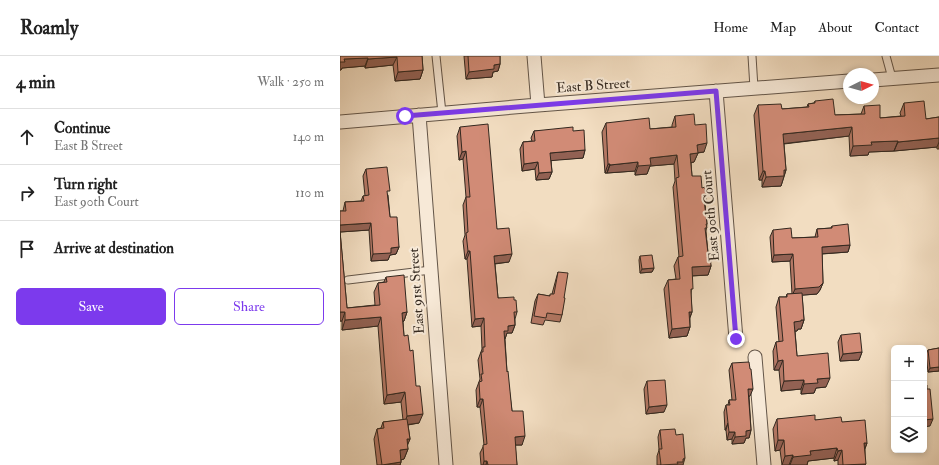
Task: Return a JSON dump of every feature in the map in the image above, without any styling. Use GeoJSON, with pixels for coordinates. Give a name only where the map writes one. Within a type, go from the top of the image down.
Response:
{"type":"FeatureCollection","features":[{"type":"Feature","properties":{"kind":"street"},"geometry":{"type":"LineString","coordinates":[[534,56],[538,105]]}},
{"type":"Feature","properties":{"kind":"street"},"geometry":{"type":"LineString","coordinates":[[879,79],[939,75]]}},
{"type":"Feature","properties":{"kind":"street","name":"East B Street"},"geometry":{"type":"LineString","coordinates":[[340,122],[843,81]]}},
{"type":"Feature","properties":{"kind":"street","name":"East 90th Court"},"geometry":{"type":"LineString","coordinates":[[716,91],[736,339]]}},
{"type":"Feature","properties":{"kind":"street","name":"East 91st Street"},"geometry":{"type":"LineString","coordinates":[[419,115],[446,465]]}},
{"type":"Feature","properties":{"kind":"street"},"geometry":{"type":"LineString","coordinates":[[755,357],[764,465]]}},
{"type":"Feature","properties":{"kind":"lane"},"geometry":{"type":"LineString","coordinates":[[436,56],[442,113]]}},
{"type":"Feature","properties":{"kind":"lane"},"geometry":{"type":"LineString","coordinates":[[752,56],[754,88]]}},
{"type":"Feature","properties":{"kind":"lane"},"geometry":{"type":"LineString","coordinates":[[886,56],[892,78]]}},
{"type":"Feature","properties":{"kind":"lane"},"geometry":{"type":"LineString","coordinates":[[348,280],[431,270]]}},
{"type":"Feature","properties":{"kind":"building"},"geometry":{"type":"Polygon","coordinates":[[[340,56],[422,56],[423,70],[398,72],[397,57],[344,59],[345,62],[340,62],[340,56]]]}},
{"type":"Feature","properties":{"kind":"building"},"geometry":{"type":"Polygon","coordinates":[[[468,56],[500,56],[500,64],[494,65],[494,69],[469,72],[468,56]]]}},
{"type":"Feature","properties":{"kind":"building"},"geometry":{"type":"Polygon","coordinates":[[[833,99],[835,115],[865,114],[864,106],[880,105],[880,118],[905,116],[904,103],[924,101],[926,119],[939,117],[939,138],[898,142],[871,142],[872,145],[853,146],[852,127],[783,134],[786,170],[784,170],[784,176],[766,177],[765,171],[763,171],[758,105],[781,104],[782,109],[809,107],[808,104],[815,103],[815,101],[833,99]]]}},
{"type":"Feature","properties":{"kind":"building"},"geometry":{"type":"Polygon","coordinates":[[[694,114],[695,125],[706,124],[707,143],[697,145],[698,153],[690,154],[692,176],[701,176],[702,188],[705,187],[706,200],[704,200],[707,228],[705,228],[711,266],[692,267],[693,289],[691,289],[692,312],[689,312],[690,327],[672,329],[668,280],[680,279],[678,257],[683,256],[676,178],[679,177],[677,155],[650,158],[651,165],[638,166],[638,162],[610,165],[608,164],[606,123],[649,118],[650,129],[676,127],[675,116],[694,114]]]}},
{"type":"Feature","properties":{"kind":"building"},"geometry":{"type":"Polygon","coordinates":[[[488,124],[497,229],[509,228],[512,254],[494,256],[498,298],[514,297],[514,300],[516,300],[517,312],[514,312],[515,325],[508,326],[508,331],[504,331],[512,411],[523,411],[525,436],[515,437],[517,465],[488,465],[487,461],[484,461],[483,445],[487,444],[483,399],[480,399],[479,382],[482,381],[481,374],[483,374],[481,352],[483,352],[483,347],[485,347],[484,318],[475,319],[470,251],[468,251],[466,233],[468,232],[466,197],[470,197],[466,151],[462,152],[460,127],[488,124]]]}},
{"type":"Feature","properties":{"kind":"building"},"geometry":{"type":"Polygon","coordinates":[[[573,127],[573,131],[584,130],[585,150],[550,153],[552,172],[539,173],[538,162],[524,164],[523,142],[535,141],[534,131],[573,127]]]}},
{"type":"Feature","properties":{"kind":"building"},"geometry":{"type":"Polygon","coordinates":[[[387,167],[390,191],[387,191],[390,217],[397,217],[399,247],[391,248],[391,253],[373,254],[371,223],[340,225],[340,211],[346,211],[345,202],[364,201],[363,196],[369,195],[366,169],[387,167]]]}},
{"type":"Feature","properties":{"kind":"building"},"geometry":{"type":"Polygon","coordinates":[[[848,224],[850,245],[822,247],[823,283],[819,287],[795,289],[793,254],[774,255],[773,230],[791,228],[792,238],[818,237],[817,229],[832,228],[832,226],[848,224]]]}},
{"type":"Feature","properties":{"kind":"building"},"geometry":{"type":"Polygon","coordinates":[[[340,231],[347,308],[380,305],[378,283],[387,282],[386,277],[404,275],[407,312],[402,313],[404,336],[408,335],[410,351],[413,350],[416,386],[420,386],[423,414],[407,416],[405,392],[387,395],[381,317],[345,320],[345,312],[340,312],[340,231]]]}},
{"type":"Feature","properties":{"kind":"building"},"geometry":{"type":"Polygon","coordinates":[[[652,255],[654,268],[642,269],[640,256],[652,255]]]}},
{"type":"Feature","properties":{"kind":"building"},"geometry":{"type":"Polygon","coordinates":[[[558,272],[568,273],[562,315],[547,313],[546,318],[534,316],[538,294],[550,296],[550,294],[554,294],[558,272]]]}},
{"type":"Feature","properties":{"kind":"building"},"geometry":{"type":"Polygon","coordinates":[[[802,293],[804,320],[794,322],[797,356],[828,353],[830,378],[817,379],[818,383],[804,384],[804,380],[784,381],[783,360],[778,361],[776,342],[783,341],[779,297],[787,297],[787,294],[802,293]]]}},
{"type":"Feature","properties":{"kind":"building"},"geometry":{"type":"Polygon","coordinates":[[[860,333],[862,352],[843,354],[841,335],[860,333]]]}},
{"type":"Feature","properties":{"kind":"building"},"geometry":{"type":"Polygon","coordinates":[[[939,348],[939,367],[930,368],[928,350],[939,348]]]}},
{"type":"Feature","properties":{"kind":"building"},"geometry":{"type":"Polygon","coordinates":[[[749,362],[753,389],[748,389],[751,430],[746,431],[746,436],[735,437],[735,432],[729,432],[726,405],[730,405],[729,400],[736,400],[732,363],[749,362]]]}},
{"type":"Feature","properties":{"kind":"building"},"geometry":{"type":"Polygon","coordinates":[[[665,380],[667,405],[649,407],[647,381],[665,380]]]}},
{"type":"Feature","properties":{"kind":"building"},"geometry":{"type":"Polygon","coordinates":[[[927,389],[930,389],[933,419],[927,420],[927,389]]]}},
{"type":"Feature","properties":{"kind":"building"},"geometry":{"type":"Polygon","coordinates":[[[815,415],[815,420],[841,417],[842,422],[865,420],[867,443],[864,443],[866,464],[843,465],[842,450],[838,451],[837,448],[810,451],[811,455],[793,457],[793,455],[785,456],[784,440],[778,440],[777,419],[815,415]]]}},
{"type":"Feature","properties":{"kind":"building"},"geometry":{"type":"Polygon","coordinates":[[[407,419],[410,439],[407,439],[408,449],[400,450],[401,462],[382,465],[377,429],[384,428],[383,422],[407,419]]]}},
{"type":"Feature","properties":{"kind":"building"},"geometry":{"type":"Polygon","coordinates":[[[675,429],[676,435],[683,434],[685,458],[683,459],[683,462],[677,462],[678,464],[661,465],[659,449],[662,449],[660,430],[675,429]]]}},
{"type":"Feature","properties":{"kind":"route"},"geometry":{"type":"LineString","coordinates":[[405,116],[716,91],[736,339]]}}]}
